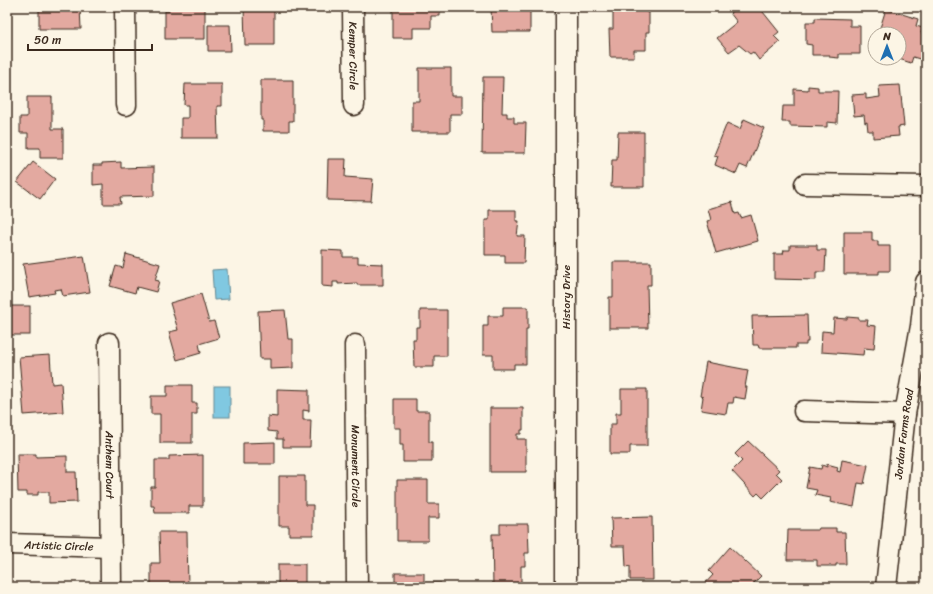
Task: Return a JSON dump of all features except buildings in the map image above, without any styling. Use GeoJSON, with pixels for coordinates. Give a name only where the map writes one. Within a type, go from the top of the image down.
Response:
{"type":"FeatureCollection","features":[{"type":"Feature","properties":{"kind":"street"},"geometry":{"type":"LineString","coordinates":[[124,7],[126,105]]}},
{"type":"Feature","properties":{"kind":"street","name":"Kemper Circle"},"geometry":{"type":"LineString","coordinates":[[353,7],[354,106]]}},
{"type":"Feature","properties":{"kind":"street","name":"History Drive"},"geometry":{"type":"LineString","coordinates":[[566,7],[566,587]]}},
{"type":"Feature","properties":{"kind":"street"},"geometry":{"type":"LineString","coordinates":[[804,184],[926,186]]}},
{"type":"Feature","properties":{"kind":"street","name":"Jordan Farms Road"},"geometry":{"type":"LineString","coordinates":[[886,587],[905,414],[921,326],[926,282]]}},
{"type":"Feature","properties":{"kind":"street","name":"Anthem Court"},"geometry":{"type":"LineString","coordinates":[[109,343],[111,587]]}},
{"type":"Feature","properties":{"kind":"street","name":"Monument Circle"},"geometry":{"type":"LineString","coordinates":[[355,345],[357,587]]}},
{"type":"Feature","properties":{"kind":"street"},"geometry":{"type":"LineString","coordinates":[[804,411],[905,414]]}},
{"type":"Feature","properties":{"kind":"street","name":"Artistic Circle"},"geometry":{"type":"LineString","coordinates":[[7,544],[111,547]]}},
{"type":"Feature","properties":{"kind":"water"},"geometry":{"type":"Polygon","coordinates":[[[227,269],[229,299],[214,300],[212,270],[227,269]]]}},
{"type":"Feature","properties":{"kind":"water"},"geometry":{"type":"Polygon","coordinates":[[[214,386],[230,386],[230,417],[214,417],[214,386]]]}}]}
